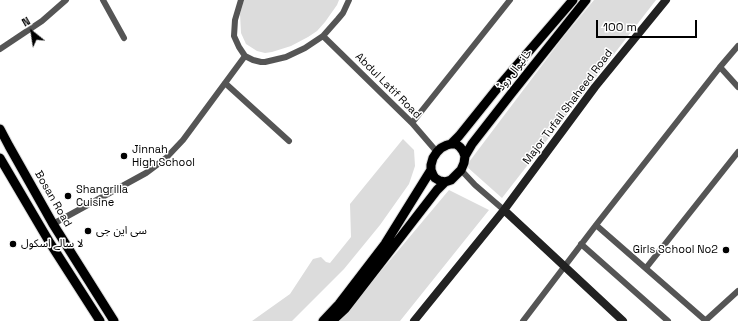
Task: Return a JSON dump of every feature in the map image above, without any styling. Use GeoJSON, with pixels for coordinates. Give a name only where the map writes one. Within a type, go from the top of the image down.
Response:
{"type":"FeatureCollection","features":[{"type":"Feature","properties":{"kind":"main road"},"geometry":{"type":"LineString","coordinates":[[451,144],[573,0]]}},
{"type":"Feature","properties":{"kind":"main road","name":"خانیوال روڈ"},"geometry":{"type":"LineString","coordinates":[[465,156],[472,144],[586,0]]}},
{"type":"Feature","properties":{"kind":"main road"},"geometry":{"type":"LineString","coordinates":[[500,85],[511,94]]}},
{"type":"Feature","properties":{"kind":"main road","name":"Bosan Road"},"geometry":{"type":"LineString","coordinates":[[0,128],[8,146],[54,224],[114,321]]}},
{"type":"Feature","properties":{"kind":"main road"},"geometry":{"type":"LineString","coordinates":[[323,321],[342,306],[437,190],[445,182],[451,180],[460,170],[464,163],[465,156],[460,147],[456,144],[447,145],[441,148],[433,158],[431,170],[433,175],[440,181],[445,182]]}},
{"type":"Feature","properties":{"kind":"main road"},"geometry":{"type":"LineString","coordinates":[[0,158],[50,243],[100,321]]}},
{"type":"Feature","properties":{"kind":"main road"},"geometry":{"type":"LineString","coordinates":[[332,321],[385,244],[431,170]]}},
{"type":"Feature","properties":{"kind":"street"},"geometry":{"type":"LineString","coordinates":[[0,49],[42,20],[66,0]]}},
{"type":"Feature","properties":{"kind":"street"},"geometry":{"type":"LineString","coordinates":[[103,0],[124,38]]}},
{"type":"Feature","properties":{"kind":"street"},"geometry":{"type":"LineString","coordinates":[[241,0],[235,20],[234,36],[245,56],[252,60],[261,62],[286,57],[305,48],[323,36],[338,19],[349,0]]}},
{"type":"Feature","properties":{"kind":"street"},"geometry":{"type":"LineString","coordinates":[[412,123],[510,0]]}},
{"type":"Feature","properties":{"kind":"street","name":"Major Tufail Shaheed Road"},"geometry":{"type":"LineString","coordinates":[[414,321],[504,210],[595,87],[666,0]]}},
{"type":"Feature","properties":{"kind":"street","name":"Abdul Latif Road"},"geometry":{"type":"LineString","coordinates":[[323,36],[412,123],[437,152]]}},
{"type":"Feature","properties":{"kind":"street"},"geometry":{"type":"LineString","coordinates":[[523,321],[581,244],[738,46]]}},
{"type":"Feature","properties":{"kind":"street"},"geometry":{"type":"LineString","coordinates":[[54,224],[146,173],[166,158],[183,140],[245,56]]}},
{"type":"Feature","properties":{"kind":"street"},"geometry":{"type":"LineString","coordinates":[[720,67],[738,87]]}},
{"type":"Feature","properties":{"kind":"street"},"geometry":{"type":"LineString","coordinates":[[225,83],[289,141]]}},
{"type":"Feature","properties":{"kind":"street"},"geometry":{"type":"LineString","coordinates":[[646,268],[738,152]]}},
{"type":"Feature","properties":{"kind":"street"},"geometry":{"type":"LineString","coordinates":[[460,170],[623,321]]}},
{"type":"Feature","properties":{"kind":"street"},"geometry":{"type":"LineString","coordinates":[[596,225],[705,321],[738,291]]}},
{"type":"Feature","properties":{"kind":"street"},"geometry":{"type":"LineString","coordinates":[[581,244],[668,321]]}},
{"type":"Feature","properties":{"kind":"shaded area"},"geometry":{"type":"Polygon","coordinates":[[[244,0],[339,0],[325,22],[317,31],[291,46],[265,53],[257,51],[246,44],[241,33],[240,14],[244,0]]]}},
{"type":"Feature","properties":{"kind":"shaded area"},"geometry":{"type":"Polygon","coordinates":[[[594,0],[656,0],[502,198],[466,166],[561,40],[594,0]]]}},
{"type":"Feature","properties":{"kind":"shaded area"},"geometry":{"type":"Polygon","coordinates":[[[403,139],[414,150],[415,166],[409,184],[380,225],[344,269],[292,321],[252,321],[290,294],[313,259],[321,257],[326,262],[330,263],[351,237],[350,204],[403,139]]]}},
{"type":"Feature","properties":{"kind":"shaded area"},"geometry":{"type":"Polygon","coordinates":[[[449,190],[489,210],[400,321],[339,321],[449,190]]]}},
{"type":"Feature","properties":{"kind":"place","name":"Jinnah High School"},"geometry":{"type":"Point","coordinates":[124,156]}},
{"type":"Feature","properties":{"kind":"place","name":"Shangrilla Cuisine"},"geometry":{"type":"Point","coordinates":[68,196]}},
{"type":"Feature","properties":{"kind":"place","name":"سی این جی"},"geometry":{"type":"Point","coordinates":[88,231]}},
{"type":"Feature","properties":{"kind":"place","name":"لا سالے اسکول"},"geometry":{"type":"Point","coordinates":[13,244]}},
{"type":"Feature","properties":{"kind":"place","name":"Girls School No2"},"geometry":{"type":"Point","coordinates":[726,250]}}]}
